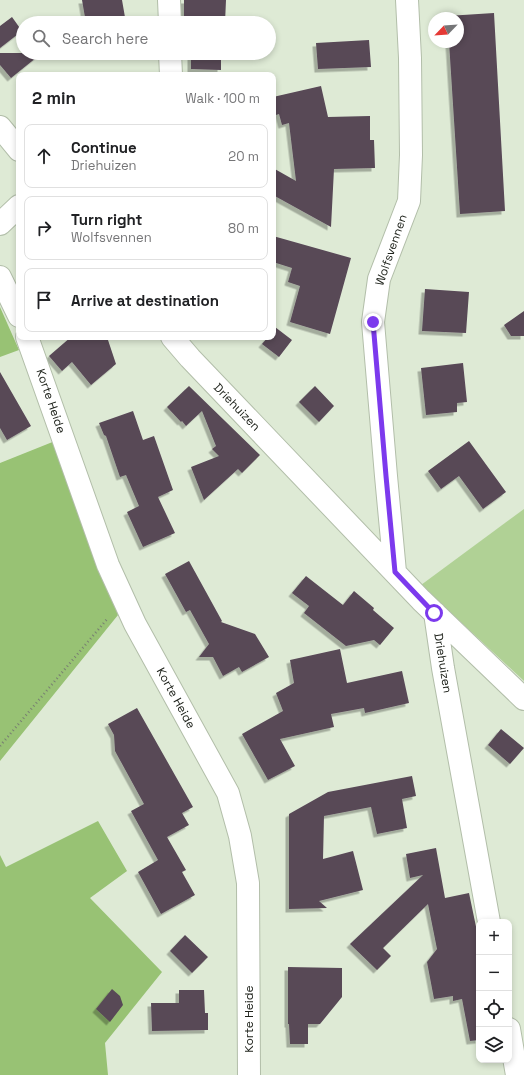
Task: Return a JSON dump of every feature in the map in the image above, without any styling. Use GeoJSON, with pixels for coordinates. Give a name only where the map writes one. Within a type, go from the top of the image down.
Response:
{"type":"FeatureCollection","features":[{"type":"Feature","properties":{"kind":"street"},"geometry":{"type":"LineString","coordinates":[[169,0],[170,16]]}},
{"type":"Feature","properties":{"kind":"street","name":"Wolfsvennen"},"geometry":{"type":"LineString","coordinates":[[395,572],[373,322],[379,279],[409,200],[411,155],[410,58],[407,0]]}},
{"type":"Feature","properties":{"kind":"street"},"geometry":{"type":"LineString","coordinates":[[170,60],[171,72]]}},
{"type":"Feature","properties":{"kind":"street"},"geometry":{"type":"LineString","coordinates":[[0,127],[16,146]]}},
{"type":"Feature","properties":{"kind":"street"},"geometry":{"type":"LineString","coordinates":[[0,224],[16,209]]}},
{"type":"Feature","properties":{"kind":"street"},"geometry":{"type":"LineString","coordinates":[[0,277],[16,310]]}},
{"type":"Feature","properties":{"kind":"street","name":"Korte Heide"},"geometry":{"type":"LineString","coordinates":[[28,340],[108,565],[123,599],[135,624],[228,793],[240,836],[248,883],[249,1075]]}},
{"type":"Feature","properties":{"kind":"street","name":"Driehuizen"},"geometry":{"type":"LineString","coordinates":[[175,340],[190,358],[434,613],[488,919]]}},
{"type":"Feature","properties":{"kind":"street"},"geometry":{"type":"LineString","coordinates":[[190,358],[191,340]]}},
{"type":"Feature","properties":{"kind":"street"},"geometry":{"type":"LineString","coordinates":[[434,613],[524,699]]}},
{"type":"Feature","properties":{"kind":"street"},"geometry":{"type":"LineString","coordinates":[[512,1046],[517,1075]]}},
{"type":"Feature","properties":{"kind":"path"},"geometry":{"type":"LineString","coordinates":[[0,746],[123,599]]}},
{"type":"Feature","properties":{"kind":"green space"},"geometry":{"type":"Polygon","coordinates":[[[0,307],[19,350],[0,357],[0,307]]]}},
{"type":"Feature","properties":{"kind":"green space"},"geometry":{"type":"Polygon","coordinates":[[[55,441],[118,615],[0,761],[0,463],[55,441]]]}},
{"type":"Feature","properties":{"kind":"green space"},"geometry":{"type":"Polygon","coordinates":[[[524,509],[524,681],[421,585],[524,509]]]}},
{"type":"Feature","properties":{"kind":"green space"},"geometry":{"type":"Polygon","coordinates":[[[98,821],[127,871],[90,898],[162,972],[105,1043],[108,1075],[0,1075],[0,855],[6,867],[98,821]]]}},
{"type":"Feature","properties":{"kind":"building"},"geometry":{"type":"Polygon","coordinates":[[[82,0],[122,0],[125,16],[85,16],[82,0]]]}},
{"type":"Feature","properties":{"kind":"building"},"geometry":{"type":"Polygon","coordinates":[[[184,0],[226,0],[225,16],[184,16],[184,0]]]}},
{"type":"Feature","properties":{"kind":"building"},"geometry":{"type":"Polygon","coordinates":[[[494,13],[505,211],[460,214],[449,48],[464,48],[464,15],[494,13]]]}},
{"type":"Feature","properties":{"kind":"building"},"geometry":{"type":"Polygon","coordinates":[[[12,17],[16,23],[16,36],[0,48],[0,26],[12,17]]]}},
{"type":"Feature","properties":{"kind":"building"},"geometry":{"type":"Polygon","coordinates":[[[369,40],[371,67],[318,69],[316,43],[369,40]]]}},
{"type":"Feature","properties":{"kind":"building"},"geometry":{"type":"Polygon","coordinates":[[[0,53],[16,53],[16,60],[33,60],[18,72],[16,72],[16,74],[11,78],[0,65],[0,53]]]}},
{"type":"Feature","properties":{"kind":"building"},"geometry":{"type":"Polygon","coordinates":[[[191,60],[221,60],[221,70],[191,69],[191,60]]]}},
{"type":"Feature","properties":{"kind":"building"},"geometry":{"type":"Polygon","coordinates":[[[321,86],[328,117],[370,116],[370,140],[374,140],[375,168],[334,169],[331,227],[276,197],[276,170],[296,181],[289,123],[282,125],[279,114],[276,115],[276,96],[321,86]]]}},
{"type":"Feature","properties":{"kind":"building"},"geometry":{"type":"Polygon","coordinates":[[[276,237],[351,258],[330,334],[290,322],[300,286],[288,282],[292,268],[276,263],[276,237]]]}},
{"type":"Feature","properties":{"kind":"building"},"geometry":{"type":"Polygon","coordinates":[[[425,289],[469,292],[466,333],[422,331],[425,289]]]}},
{"type":"Feature","properties":{"kind":"building"},"geometry":{"type":"Polygon","coordinates":[[[524,311],[524,336],[511,336],[504,325],[524,311]]]}},
{"type":"Feature","properties":{"kind":"building"},"geometry":{"type":"Polygon","coordinates":[[[276,328],[292,340],[279,357],[262,344],[265,340],[276,340],[276,328]]]}},
{"type":"Feature","properties":{"kind":"building"},"geometry":{"type":"Polygon","coordinates":[[[68,340],[108,340],[116,364],[91,385],[72,362],[62,371],[49,356],[68,340]]]}},
{"type":"Feature","properties":{"kind":"building"},"geometry":{"type":"Polygon","coordinates":[[[463,363],[467,402],[457,403],[457,412],[426,415],[421,368],[463,363]]]}},
{"type":"Feature","properties":{"kind":"building"},"geometry":{"type":"Polygon","coordinates":[[[0,372],[31,426],[7,440],[0,428],[0,372]]]}},
{"type":"Feature","properties":{"kind":"building"},"geometry":{"type":"Polygon","coordinates":[[[189,386],[260,455],[242,473],[238,469],[204,500],[191,467],[219,456],[212,449],[216,446],[202,411],[186,426],[167,407],[189,386]]]}},
{"type":"Feature","properties":{"kind":"building"},"geometry":{"type":"Polygon","coordinates":[[[315,386],[334,406],[319,422],[299,402],[315,386]]]}},
{"type":"Feature","properties":{"kind":"building"},"geometry":{"type":"Polygon","coordinates":[[[133,411],[143,440],[154,436],[173,490],[158,497],[175,533],[143,547],[127,512],[139,506],[126,475],[120,477],[106,436],[104,435],[99,423],[133,411]]]}},
{"type":"Feature","properties":{"kind":"building"},"geometry":{"type":"Polygon","coordinates":[[[469,441],[506,492],[483,509],[459,476],[441,489],[428,471],[469,441]]]}},
{"type":"Feature","properties":{"kind":"building"},"geometry":{"type":"Polygon","coordinates":[[[189,561],[222,621],[221,622],[255,634],[269,657],[242,672],[239,667],[223,676],[213,657],[199,657],[209,644],[190,610],[186,612],[165,574],[189,561]]]}},
{"type":"Feature","properties":{"kind":"building"},"geometry":{"type":"Polygon","coordinates":[[[306,576],[343,605],[354,591],[394,628],[380,645],[374,640],[346,646],[304,613],[309,606],[292,593],[306,576]]]}},
{"type":"Feature","properties":{"kind":"building"},"geometry":{"type":"Polygon","coordinates":[[[340,649],[347,683],[402,671],[409,703],[365,713],[364,708],[331,714],[334,727],[280,739],[295,766],[268,780],[242,734],[283,711],[276,693],[294,683],[290,660],[340,649]]]}},
{"type":"Feature","properties":{"kind":"building"},"geometry":{"type":"Polygon","coordinates":[[[137,708],[193,807],[182,813],[189,825],[167,837],[186,870],[182,872],[195,895],[161,914],[138,872],[158,860],[131,811],[144,804],[115,751],[114,735],[108,724],[137,708]]]}},
{"type":"Feature","properties":{"kind":"building"},"geometry":{"type":"Polygon","coordinates":[[[501,729],[524,748],[510,764],[488,745],[501,729]]]}},
{"type":"Feature","properties":{"kind":"building"},"geometry":{"type":"Polygon","coordinates":[[[412,776],[416,796],[402,799],[407,828],[377,834],[371,807],[324,816],[323,859],[353,851],[363,890],[319,901],[327,908],[289,909],[289,814],[328,792],[412,776]]]}},
{"type":"Feature","properties":{"kind":"building"},"geometry":{"type":"Polygon","coordinates":[[[436,848],[445,898],[469,893],[476,927],[476,1040],[470,1041],[462,999],[453,1001],[453,996],[434,999],[427,962],[437,949],[428,904],[383,948],[391,956],[377,970],[350,944],[423,875],[410,878],[406,854],[436,848]]]}},
{"type":"Feature","properties":{"kind":"building"},"geometry":{"type":"Polygon","coordinates":[[[185,935],[208,957],[192,973],[170,951],[185,935]]]}},
{"type":"Feature","properties":{"kind":"building"},"geometry":{"type":"Polygon","coordinates":[[[288,967],[342,968],[342,997],[320,1024],[308,1024],[308,1044],[290,1044],[288,1024],[288,967]]]}},
{"type":"Feature","properties":{"kind":"building"},"geometry":{"type":"Polygon","coordinates":[[[112,989],[120,996],[123,1005],[110,1022],[96,1009],[112,989]]]}},
{"type":"Feature","properties":{"kind":"building"},"geometry":{"type":"Polygon","coordinates":[[[179,990],[204,990],[205,1013],[208,1013],[208,1030],[152,1031],[151,1003],[179,1003],[179,990]]]}},
{"type":"Feature","properties":{"kind":"route"},"geometry":{"type":"LineString","coordinates":[[373,322],[395,572],[434,613]]}}]}
